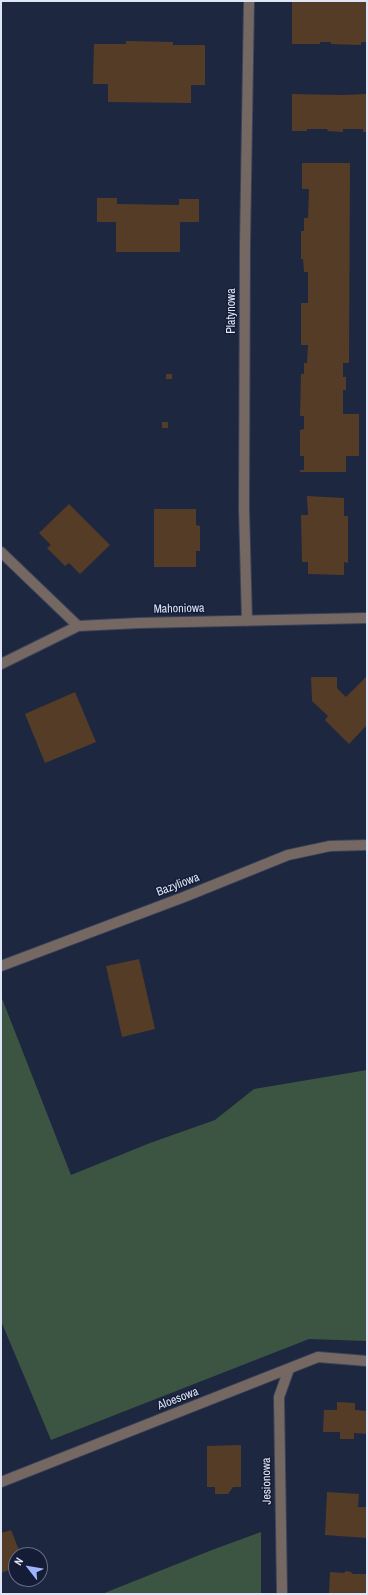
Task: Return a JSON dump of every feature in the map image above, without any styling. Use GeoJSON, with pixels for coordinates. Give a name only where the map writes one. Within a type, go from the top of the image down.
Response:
{"type":"FeatureCollection","features":[{"type":"Feature","properties":{"kind":"street","name":"Platynowa"},"geometry":{"type":"LineString","coordinates":[[247,621],[244,500],[245,244],[249,1]]}},
{"type":"Feature","properties":{"kind":"street"},"geometry":{"type":"LineString","coordinates":[[1,552],[78,626]]}},
{"type":"Feature","properties":{"kind":"street","name":"Mahoniowa"},"geometry":{"type":"LineString","coordinates":[[1,664],[78,626],[139,623],[367,618]]}},
{"type":"Feature","properties":{"kind":"street","name":"Bazyliowa"},"geometry":{"type":"LineString","coordinates":[[1,966],[184,897],[288,855],[330,846],[367,845]]}},
{"type":"Feature","properties":{"kind":"street","name":"Aloesowa"},"geometry":{"type":"LineString","coordinates":[[1,1482],[318,1357],[367,1361]]}},
{"type":"Feature","properties":{"kind":"street","name":"Jesionowa"},"geometry":{"type":"LineString","coordinates":[[282,1594],[279,1397],[289,1369]]}},
{"type":"Feature","properties":{"kind":"green space"},"geometry":{"type":"Polygon","coordinates":[[[1,996],[71,1175],[150,1143],[215,1120],[254,1089],[367,1070],[367,1341],[309,1339],[51,1440],[1,1321],[1,996]]]}},
{"type":"Feature","properties":{"kind":"green space"},"geometry":{"type":"Polygon","coordinates":[[[261,1532],[261,1594],[102,1594],[212,1550],[261,1532]]]}},
{"type":"Feature","properties":{"kind":"building"},"geometry":{"type":"Polygon","coordinates":[[[292,1],[367,1],[367,42],[361,42],[361,45],[331,44],[331,42],[320,42],[320,44],[292,44],[292,1]]]}},
{"type":"Feature","properties":{"kind":"building"},"geometry":{"type":"Polygon","coordinates":[[[126,41],[173,42],[173,45],[205,45],[205,85],[191,85],[191,103],[108,102],[108,84],[93,84],[94,44],[126,44],[126,41]]]}},
{"type":"Feature","properties":{"kind":"building"},"geometry":{"type":"Polygon","coordinates":[[[292,94],[367,94],[367,132],[363,132],[363,129],[343,129],[343,132],[328,131],[327,129],[292,131],[292,94]]]}},
{"type":"Feature","properties":{"kind":"building"},"geometry":{"type":"Polygon","coordinates":[[[302,163],[350,163],[349,363],[343,363],[343,377],[346,377],[346,390],[343,390],[343,414],[359,414],[359,456],[346,456],[346,472],[300,472],[300,470],[304,470],[304,456],[300,456],[300,430],[304,429],[304,416],[300,416],[301,374],[304,374],[304,363],[307,363],[308,345],[301,345],[301,303],[308,303],[308,272],[304,272],[303,259],[301,259],[301,231],[304,231],[304,218],[308,218],[309,189],[302,189],[302,163]]]}},
{"type":"Feature","properties":{"kind":"building"},"geometry":{"type":"Polygon","coordinates":[[[97,198],[117,198],[117,204],[179,205],[179,199],[199,199],[199,222],[180,222],[180,252],[116,252],[116,222],[97,222],[97,198]]]}},
{"type":"Feature","properties":{"kind":"building"},"geometry":{"type":"Polygon","coordinates":[[[166,374],[172,374],[172,379],[166,379],[166,374]]]}},
{"type":"Feature","properties":{"kind":"building"},"geometry":{"type":"Polygon","coordinates":[[[162,422],[168,422],[168,428],[162,428],[162,422]]]}},
{"type":"Feature","properties":{"kind":"building"},"geometry":{"type":"Polygon","coordinates":[[[307,496],[344,498],[344,516],[348,516],[348,563],[344,562],[344,575],[308,574],[308,562],[302,562],[301,515],[308,515],[307,496]]]}},
{"type":"Feature","properties":{"kind":"building"},"geometry":{"type":"Polygon","coordinates":[[[69,504],[110,545],[80,574],[69,563],[65,566],[47,548],[51,545],[39,533],[69,504]]]}},
{"type":"Feature","properties":{"kind":"building"},"geometry":{"type":"Polygon","coordinates":[[[154,509],[196,509],[196,525],[200,526],[200,551],[196,551],[196,567],[154,567],[154,509]]]}},
{"type":"Feature","properties":{"kind":"building"},"geometry":{"type":"Polygon","coordinates":[[[311,677],[337,677],[337,688],[346,697],[366,677],[367,678],[367,725],[349,744],[325,720],[328,716],[312,701],[311,677]]]}},
{"type":"Feature","properties":{"kind":"building"},"geometry":{"type":"Polygon","coordinates":[[[75,692],[96,742],[45,763],[25,714],[75,692]]]}},
{"type":"Feature","properties":{"kind":"building"},"geometry":{"type":"Polygon","coordinates":[[[139,959],[155,1029],[122,1037],[106,966],[139,959]]]}},
{"type":"Feature","properties":{"kind":"building"},"geometry":{"type":"Polygon","coordinates":[[[337,1402],[355,1403],[355,1410],[367,1411],[367,1434],[354,1433],[354,1439],[340,1439],[340,1432],[323,1432],[324,1410],[337,1410],[337,1402]]]}},
{"type":"Feature","properties":{"kind":"building"},"geometry":{"type":"Polygon","coordinates":[[[241,1445],[241,1487],[233,1487],[228,1494],[215,1494],[215,1487],[207,1487],[207,1446],[241,1445]]]}},
{"type":"Feature","properties":{"kind":"building"},"geometry":{"type":"Polygon","coordinates":[[[327,1492],[359,1494],[358,1507],[367,1507],[367,1538],[325,1535],[327,1492]]]}},
{"type":"Feature","properties":{"kind":"building"},"geometry":{"type":"Polygon","coordinates":[[[11,1530],[18,1547],[8,1547],[8,1570],[1,1573],[1,1533],[11,1530]]]}},
{"type":"Feature","properties":{"kind":"building"},"geometry":{"type":"Polygon","coordinates":[[[346,1571],[353,1574],[367,1574],[367,1594],[329,1594],[330,1572],[344,1573],[346,1571]]]}}]}
